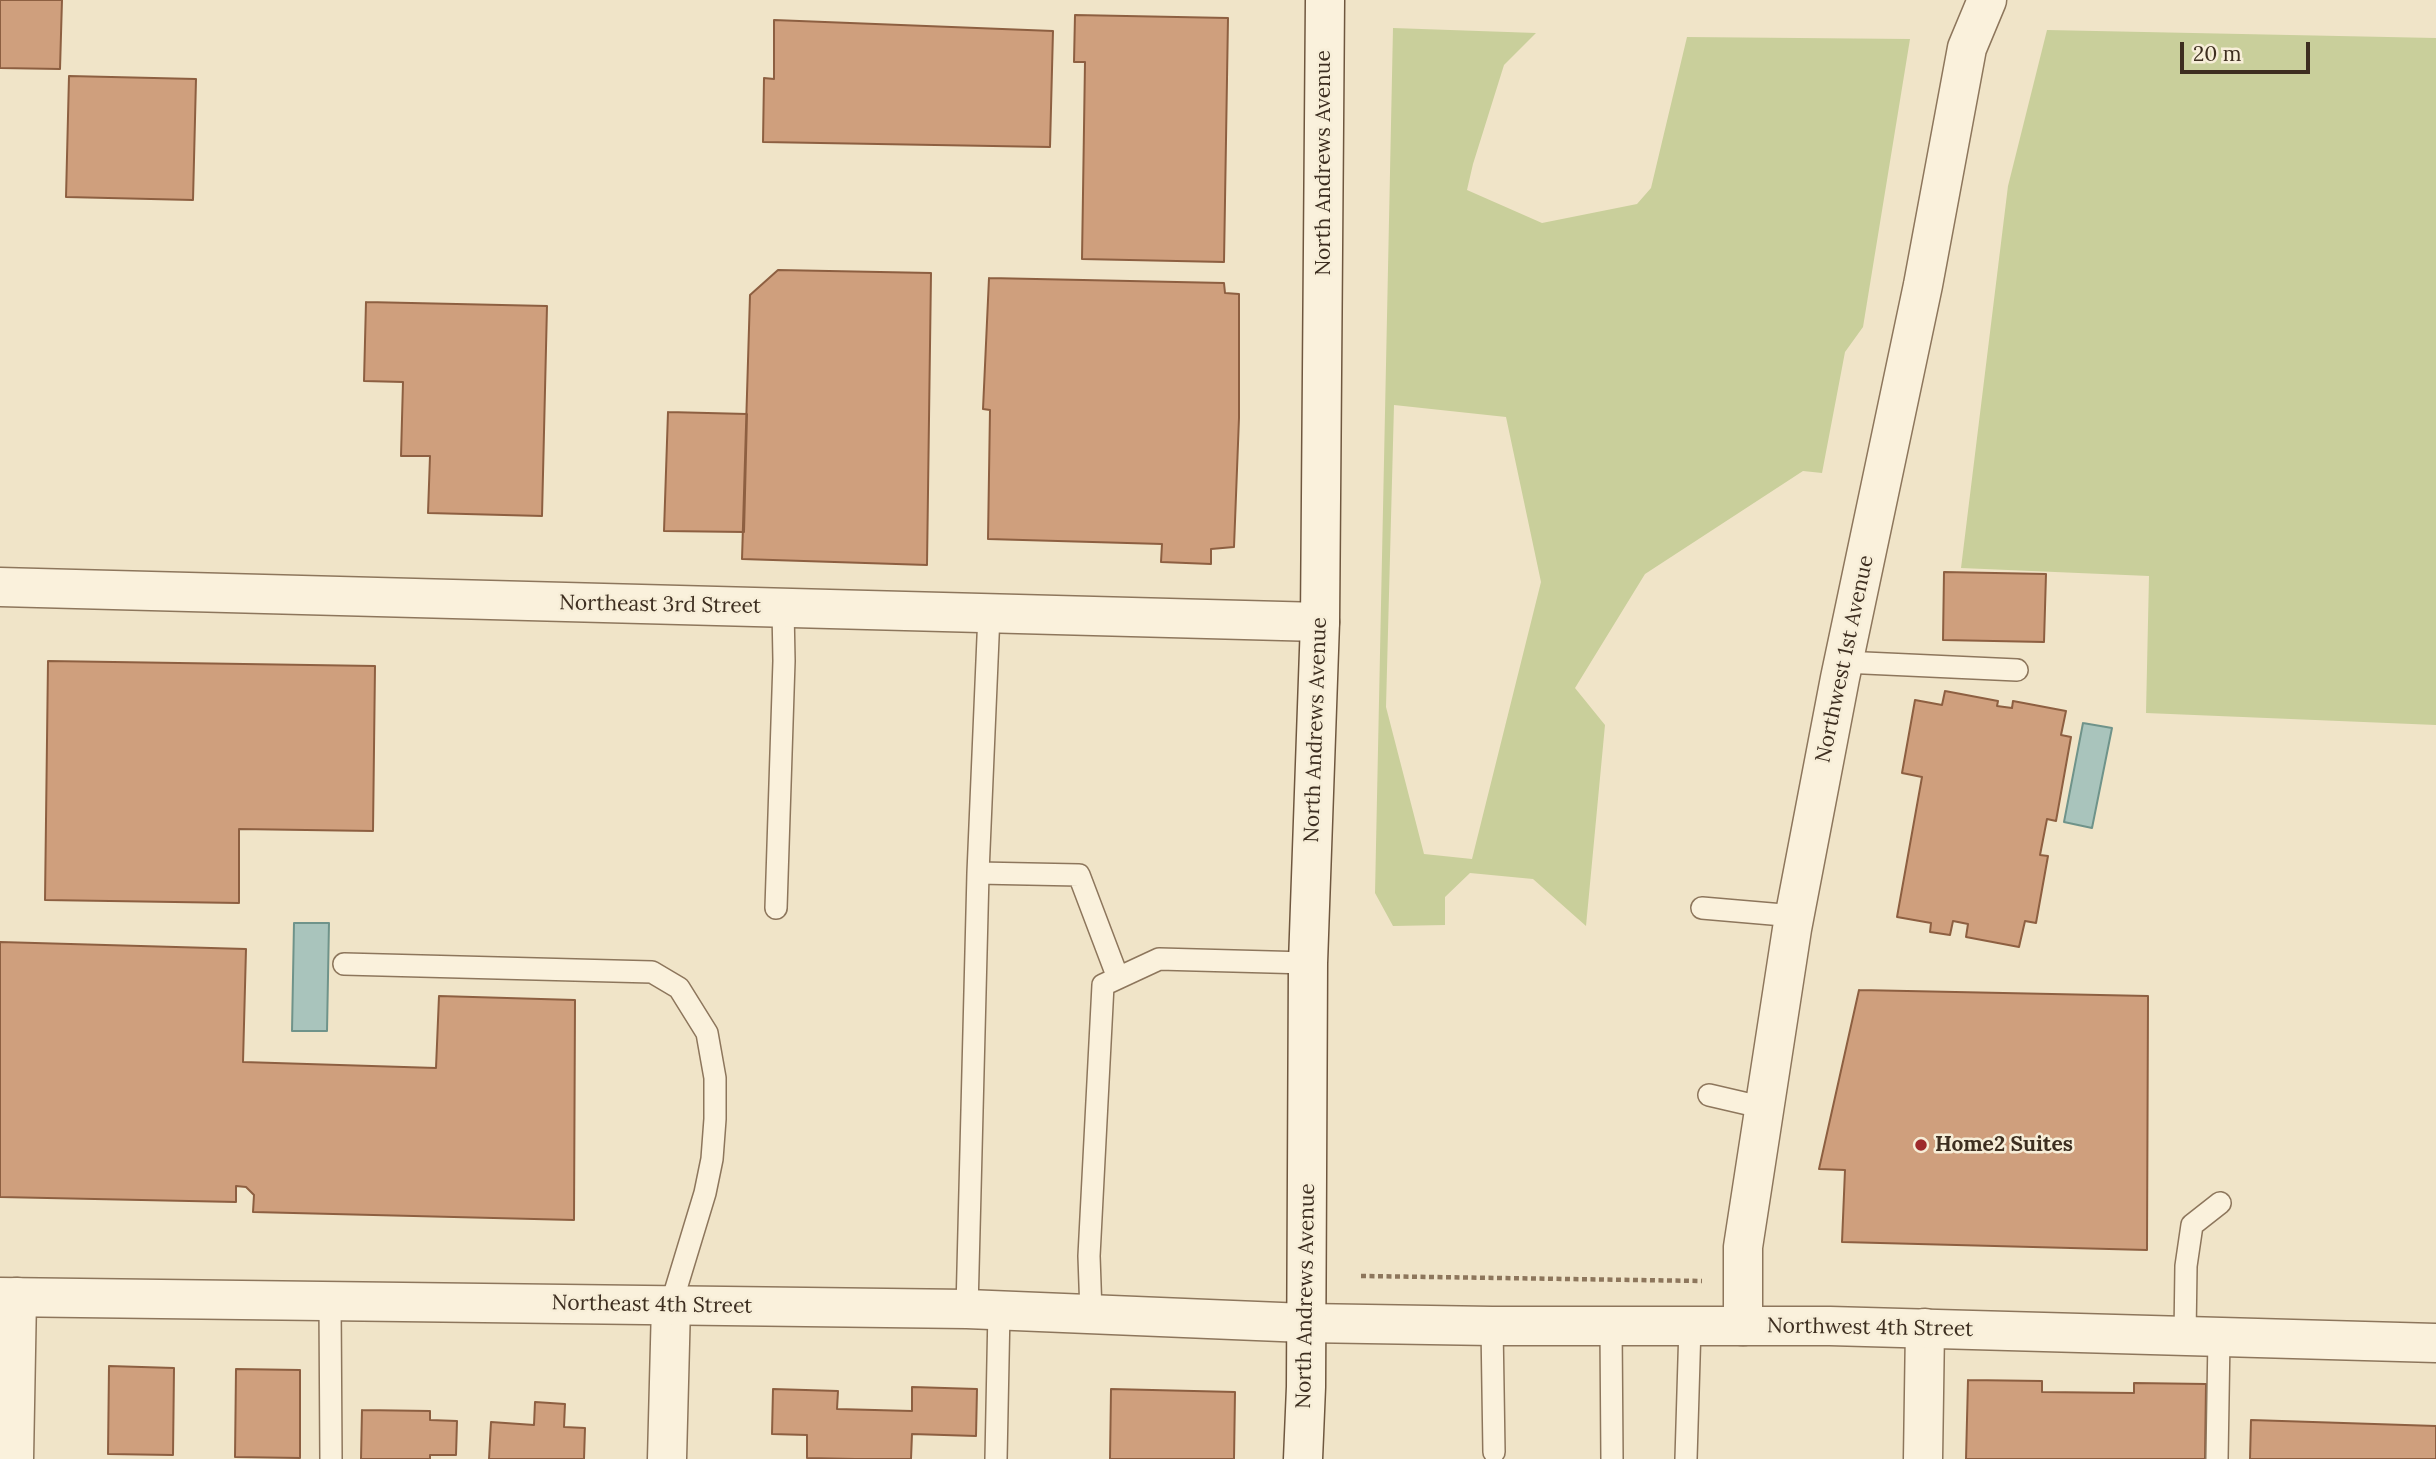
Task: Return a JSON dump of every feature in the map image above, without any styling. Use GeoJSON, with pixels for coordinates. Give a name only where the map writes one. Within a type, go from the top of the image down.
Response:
{"type":"FeatureCollection","features":[{"type":"Feature","properties":{"kind":"street","name":"North Andrews Avenue"},"geometry":{"type":"LineString","coordinates":[[1303,1459],[1306,1387],[1308,963],[1320,622],[1325,0]]}},
{"type":"Feature","properties":{"kind":"street","name":"Northwest 1st Avenue"},"geometry":{"type":"LineString","coordinates":[[1743,1326],[1743,1247],[1795,916],[1843,662],[1920,298],[1966,48],[1987,0]]}},
{"type":"Feature","properties":{"kind":"street","name":"Northeast 3rd Street"},"geometry":{"type":"LineString","coordinates":[[0,587],[1320,622]]}},
{"type":"Feature","properties":{"kind":"street","name":"Northeast 4th Street"},"geometry":{"type":"LineString","coordinates":[[9,1297],[983,1310],[1305,1323]]}},
{"type":"Feature","properties":{"kind":"street"},"geometry":{"type":"LineString","coordinates":[[9,1297],[14,1459]]}},
{"type":"Feature","properties":{"kind":"street"},"geometry":{"type":"LineString","coordinates":[[667,1459],[671,1305]]}},
{"type":"Feature","properties":{"kind":"street","name":"Northwest 4th Street"},"geometry":{"type":"LineString","coordinates":[[1305,1323],[1925,1328],[2436,1343]]}},
{"type":"Feature","properties":{"kind":"street"},"geometry":{"type":"LineString","coordinates":[[1923,1459],[1925,1328]]}},
{"type":"Feature","properties":{"kind":"lane"},"geometry":{"type":"LineString","coordinates":[[776,908],[784,662],[783,608]]}},
{"type":"Feature","properties":{"kind":"lane"},"geometry":{"type":"LineString","coordinates":[[989,614],[978,873],[983,1310],[996,1459]]}},
{"type":"Feature","properties":{"kind":"lane"},"geometry":{"type":"LineString","coordinates":[[1843,662],[2017,670]]}},
{"type":"Feature","properties":{"kind":"lane"},"geometry":{"type":"LineString","coordinates":[[978,873],[1079,875],[1118,978]]}},
{"type":"Feature","properties":{"kind":"lane"},"geometry":{"type":"LineString","coordinates":[[1702,908],[1795,916]]}},
{"type":"Feature","properties":{"kind":"lane"},"geometry":{"type":"LineString","coordinates":[[1091,1313],[1090,1256],[1103,985],[1158,959],[1308,963]]}},
{"type":"Feature","properties":{"kind":"lane"},"geometry":{"type":"LineString","coordinates":[[344,964],[640,971],[652,972],[679,988],[707,1033],[715,1078],[715,1119],[712,1159],[705,1193],[671,1305]]}},
{"type":"Feature","properties":{"kind":"lane"},"geometry":{"type":"LineString","coordinates":[[1709,1095],[1765,1108]]}},
{"type":"Feature","properties":{"kind":"lane"},"geometry":{"type":"LineString","coordinates":[[2217,1459],[2202,1336],[2186,1266],[2192,1225],[2220,1203]]}},
{"type":"Feature","properties":{"kind":"lane"},"geometry":{"type":"LineString","coordinates":[[330,1301],[331,1459]]}},
{"type":"Feature","properties":{"kind":"lane"},"geometry":{"type":"LineString","coordinates":[[1492,1326],[1494,1452]]}},
{"type":"Feature","properties":{"kind":"lane"},"geometry":{"type":"LineString","coordinates":[[1686,1459],[1690,1326]]}},
{"type":"Feature","properties":{"kind":"lane"},"geometry":{"type":"LineString","coordinates":[[1611,1327],[1612,1459]]}},
{"type":"Feature","properties":{"kind":"path"},"geometry":{"type":"LineString","coordinates":[[1361,1276],[1705,1281]]}},
{"type":"Feature","properties":{"kind":"green space"},"geometry":{"type":"Polygon","coordinates":[[[1393,28],[1536,33],[1504,65],[1467,190],[1542,223],[1637,204],[1651,188],[1687,37],[1910,39],[1863,327],[1845,352],[1822,473],[1803,471],[1645,574],[1575,688],[1605,725],[1586,926],[1533,879],[1470,873],[1445,897],[1445,925],[1393,926],[1375,893],[1393,28]],[[1394,405],[1386,707],[1424,854],[1472,859],[1541,582],[1506,417],[1394,405]]]}},
{"type":"Feature","properties":{"kind":"green space"},"geometry":{"type":"Polygon","coordinates":[[[2047,30],[2436,38],[2436,725],[2146,713],[2149,576],[1961,568],[2008,186],[2047,30]]]}},
{"type":"Feature","properties":{"kind":"water"},"geometry":{"type":"Polygon","coordinates":[[[2083,723],[2112,728],[2092,828],[2064,822],[2083,723]]]}},
{"type":"Feature","properties":{"kind":"water"},"geometry":{"type":"Polygon","coordinates":[[[294,923],[329,923],[327,1031],[292,1031],[294,923]]]}},
{"type":"Feature","properties":{"kind":"building"},"geometry":{"type":"Polygon","coordinates":[[[0,0],[62,0],[60,69],[0,68],[0,0]]]}},
{"type":"Feature","properties":{"kind":"building"},"geometry":{"type":"Polygon","coordinates":[[[1075,15],[1228,18],[1224,262],[1082,259],[1085,62],[1074,62],[1075,15]]]}},
{"type":"Feature","properties":{"kind":"building"},"geometry":{"type":"Polygon","coordinates":[[[774,20],[1053,31],[1050,147],[763,142],[764,78],[774,79],[774,20]]]}},
{"type":"Feature","properties":{"kind":"building"},"geometry":{"type":"Polygon","coordinates":[[[69,76],[196,79],[193,200],[66,197],[69,76]]]}},
{"type":"Feature","properties":{"kind":"building"},"geometry":{"type":"Polygon","coordinates":[[[778,270],[931,273],[927,565],[742,559],[750,295],[778,270]]]}},
{"type":"Feature","properties":{"kind":"building"},"geometry":{"type":"Polygon","coordinates":[[[989,278],[1224,283],[1225,293],[1239,294],[1239,418],[1234,547],[1211,549],[1211,564],[1161,562],[1162,544],[988,539],[990,410],[983,409],[989,278]]]}},
{"type":"Feature","properties":{"kind":"building"},"geometry":{"type":"Polygon","coordinates":[[[366,302],[547,306],[542,516],[428,513],[430,456],[401,456],[403,382],[364,381],[366,302]]]}},
{"type":"Feature","properties":{"kind":"building"},"geometry":{"type":"Polygon","coordinates":[[[668,412],[747,414],[744,532],[664,531],[668,412]]]}},
{"type":"Feature","properties":{"kind":"building"},"geometry":{"type":"Polygon","coordinates":[[[1944,572],[2046,574],[2044,642],[1943,640],[1944,572]]]}},
{"type":"Feature","properties":{"kind":"building"},"geometry":{"type":"Polygon","coordinates":[[[48,661],[375,666],[373,831],[239,829],[239,903],[45,900],[48,661]]]}},
{"type":"Feature","properties":{"kind":"building"},"geometry":{"type":"Polygon","coordinates":[[[1945,691],[1998,701],[1997,706],[2012,708],[2013,701],[2066,711],[2061,735],[2071,737],[2056,821],[2047,819],[2040,855],[2048,856],[2036,923],[2025,921],[2019,947],[1966,937],[1968,924],[1953,921],[1950,935],[1930,932],[1931,923],[1897,917],[1922,777],[1902,773],[1915,700],[1942,705],[1945,691]]]}},
{"type":"Feature","properties":{"kind":"building"},"geometry":{"type":"Polygon","coordinates":[[[0,942],[246,949],[243,1062],[436,1068],[439,996],[575,1000],[574,1220],[253,1212],[254,1195],[246,1187],[236,1186],[236,1202],[0,1197],[0,942]]]}},
{"type":"Feature","properties":{"kind":"building"},"geometry":{"type":"Polygon","coordinates":[[[1859,990],[2148,996],[2147,1250],[1842,1242],[1845,1170],[1819,1169],[1859,990]]]}},
{"type":"Feature","properties":{"kind":"building"},"geometry":{"type":"Polygon","coordinates":[[[109,1366],[174,1368],[173,1455],[108,1454],[109,1366]]]}},
{"type":"Feature","properties":{"kind":"building"},"geometry":{"type":"Polygon","coordinates":[[[236,1369],[300,1370],[300,1458],[235,1457],[236,1369]]]}},
{"type":"Feature","properties":{"kind":"building"},"geometry":{"type":"Polygon","coordinates":[[[1968,1380],[2042,1381],[2042,1392],[2134,1393],[2134,1383],[2206,1384],[2205,1459],[1966,1459],[1968,1380]]]}},
{"type":"Feature","properties":{"kind":"building"},"geometry":{"type":"Polygon","coordinates":[[[912,1387],[977,1389],[976,1436],[912,1434],[911,1459],[855,1459],[807,1458],[807,1435],[772,1434],[773,1389],[838,1391],[837,1409],[912,1411],[912,1387]]]}},
{"type":"Feature","properties":{"kind":"building"},"geometry":{"type":"Polygon","coordinates":[[[1111,1389],[1235,1392],[1234,1459],[1110,1459],[1111,1389]]]}},
{"type":"Feature","properties":{"kind":"building"},"geometry":{"type":"Polygon","coordinates":[[[535,1402],[565,1404],[564,1427],[585,1428],[584,1459],[489,1459],[491,1422],[534,1425],[535,1402]]]}},
{"type":"Feature","properties":{"kind":"building"},"geometry":{"type":"Polygon","coordinates":[[[362,1410],[430,1411],[430,1420],[457,1421],[456,1455],[430,1455],[430,1459],[361,1459],[362,1410]]]}},
{"type":"Feature","properties":{"kind":"building"},"geometry":{"type":"Polygon","coordinates":[[[2251,1420],[2436,1426],[2436,1459],[2250,1459],[2251,1420]]]}},
{"type":"Feature","properties":{"kind":"place","name":"Home2 Suites"},"geometry":{"type":"Point","coordinates":[1921,1145]}}]}
